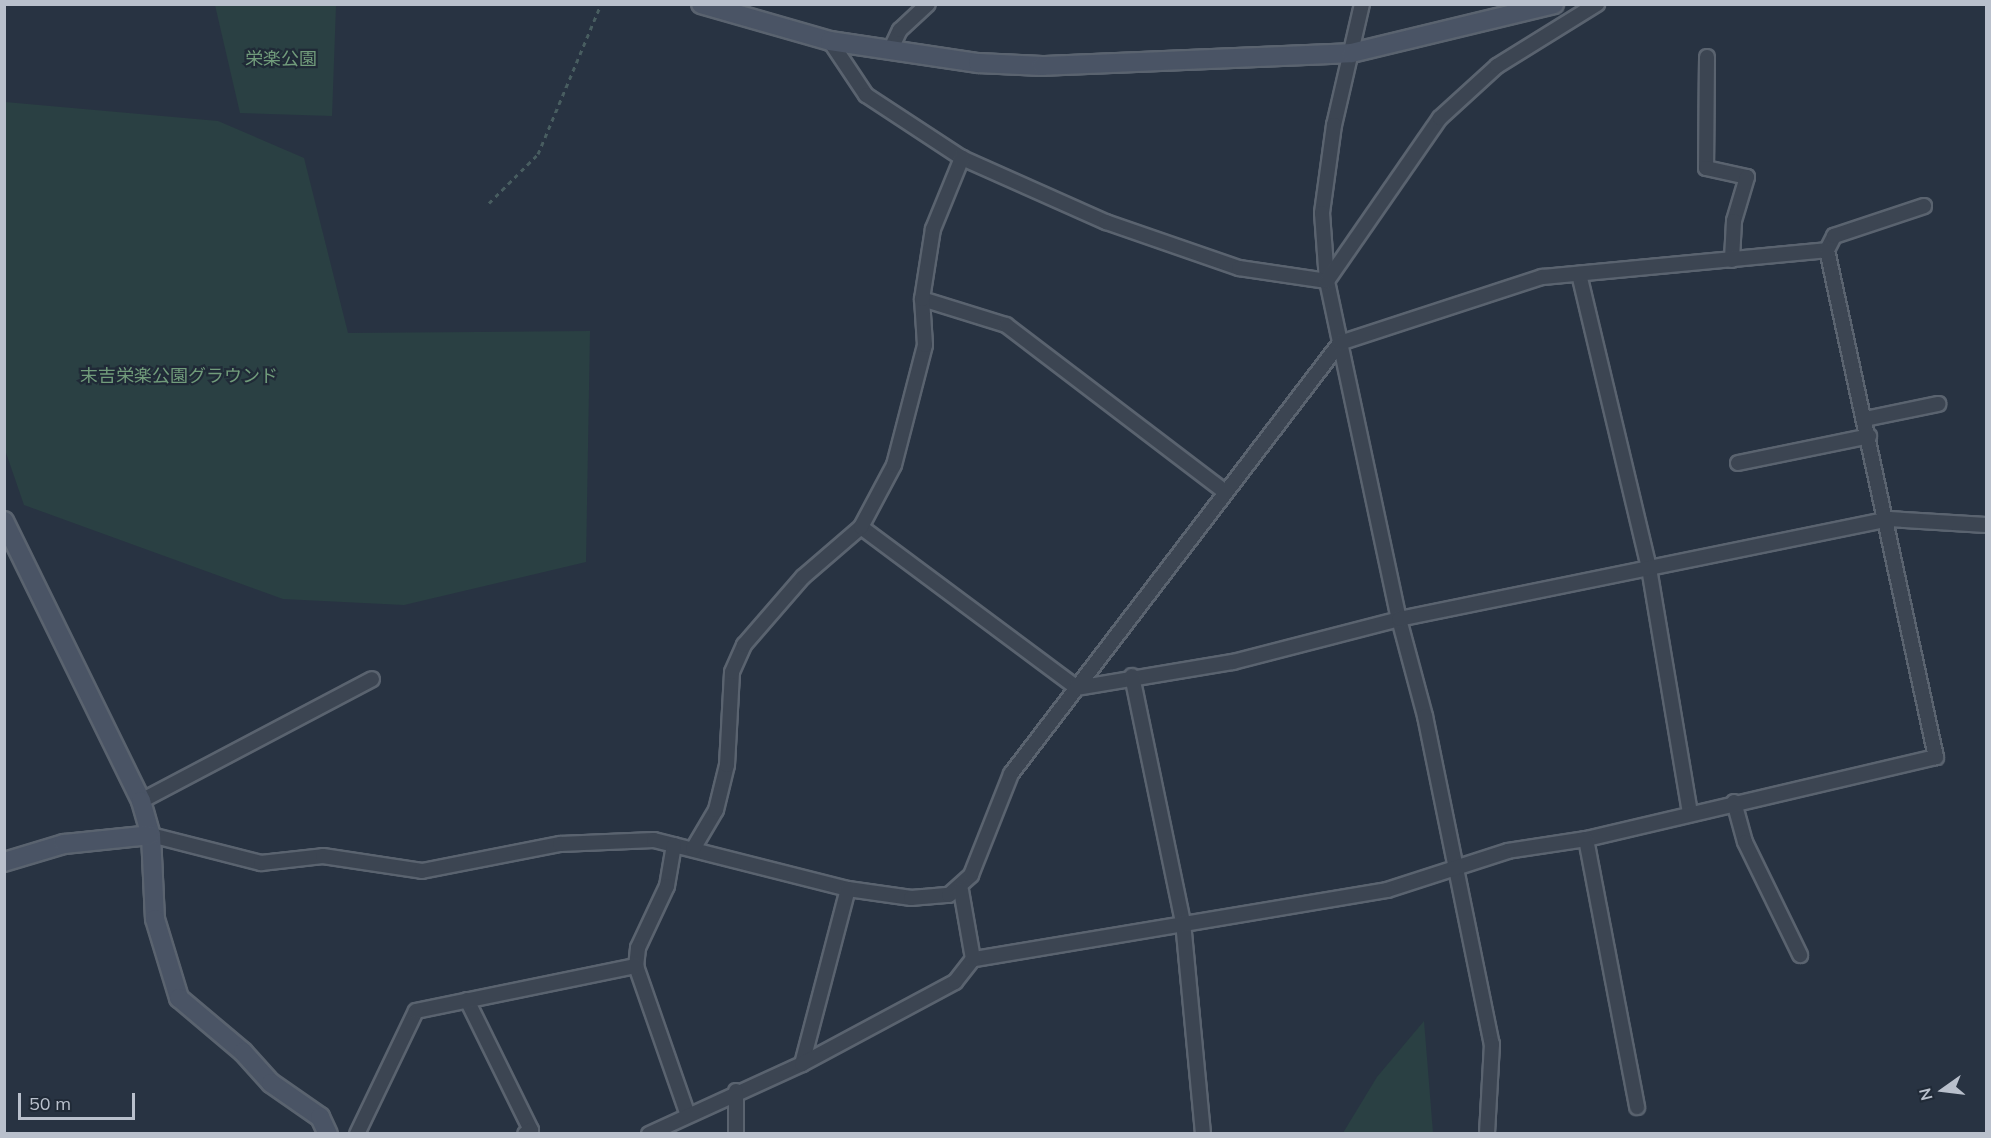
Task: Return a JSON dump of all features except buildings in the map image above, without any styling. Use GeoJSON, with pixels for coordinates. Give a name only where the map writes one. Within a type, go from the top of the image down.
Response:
{"type":"FeatureCollection","features":[{"type":"Feature","properties":{"kind":"street"},"geometry":{"type":"LineString","coordinates":[[701,4],[830,42],[890,51],[1042,66],[1352,53],[1554,4]]}},
{"type":"Feature","properties":{"kind":"street"},"geometry":{"type":"LineString","coordinates":[[890,51],[900,30],[928,4]]}},
{"type":"Feature","properties":{"kind":"street"},"geometry":{"type":"LineString","coordinates":[[1362,4],[1322,213],[1327,282],[1399,619],[1425,716],[1453,867],[1492,1044],[1487,1134]]}},
{"type":"Feature","properties":{"kind":"street"},"geometry":{"type":"LineString","coordinates":[[1327,282],[1440,118],[1497,66],[1597,4]]}},
{"type":"Feature","properties":{"kind":"street"},"geometry":{"type":"LineString","coordinates":[[830,42],[866,95],[962,158],[1106,222],[1239,268],[1327,282]]}},
{"type":"Feature","properties":{"kind":"street"},"geometry":{"type":"LineString","coordinates":[[1707,57],[1706,168],[1747,177],[1734,221],[1732,260]]}},
{"type":"Feature","properties":{"kind":"street"},"geometry":{"type":"LineString","coordinates":[[693,849],[717,810],[727,765],[732,672],[744,645],[803,578],[861,527],[894,465],[925,345],[922,299],[933,229],[962,158]]}},
{"type":"Feature","properties":{"kind":"street"},"geometry":{"type":"LineString","coordinates":[[649,1134],[736,1091],[802,1064],[932,996],[956,982],[973,959],[1183,922],[1387,890],[1453,867],[1586,839],[1734,802],[1936,757],[1888,519],[1827,250],[1834,236],[1924,206]]}},
{"type":"Feature","properties":{"kind":"street"},"geometry":{"type":"LineString","coordinates":[[973,959],[961,890],[982,852],[1011,774],[1340,343],[1542,277],[1827,250]]}},
{"type":"Feature","properties":{"kind":"street"},"geometry":{"type":"LineString","coordinates":[[1579,274],[1649,568],[1690,814]]}},
{"type":"Feature","properties":{"kind":"street"},"geometry":{"type":"LineString","coordinates":[[922,299],[1006,325],[1225,492]]}},
{"type":"Feature","properties":{"kind":"street"},"geometry":{"type":"LineString","coordinates":[[1865,419],[1938,404]]}},
{"type":"Feature","properties":{"kind":"street"},"geometry":{"type":"LineString","coordinates":[[1738,463],[1869,436]]}},
{"type":"Feature","properties":{"kind":"street"},"geometry":{"type":"LineString","coordinates":[[861,527],[1077,688],[1131,676],[1233,662],[1399,619],[1888,519],[1986,525]]}},
{"type":"Feature","properties":{"kind":"street"},"geometry":{"type":"LineString","coordinates":[[4,521],[141,801],[151,835],[155,919],[179,998],[278,1089],[320,1118],[328,1134]]}},
{"type":"Feature","properties":{"kind":"street"},"geometry":{"type":"LineString","coordinates":[[1131,676],[1183,922],[1203,1134]]}},
{"type":"Feature","properties":{"kind":"street"},"geometry":{"type":"LineString","coordinates":[[141,801],[372,679]]}},
{"type":"Feature","properties":{"kind":"street"},"geometry":{"type":"LineString","coordinates":[[1734,802],[1745,842],[1800,955]]}},
{"type":"Feature","properties":{"kind":"street"},"geometry":{"type":"LineString","coordinates":[[4,862],[64,844],[151,835],[261,862],[334,856],[422,871],[560,844],[629,839],[693,849],[849,889],[921,898],[961,890]]}},
{"type":"Feature","properties":{"kind":"street"},"geometry":{"type":"LineString","coordinates":[[1586,839],[1637,1107]]}},
{"type":"Feature","properties":{"kind":"street"},"geometry":{"type":"LineString","coordinates":[[674,845],[667,886],[638,948],[636,966],[688,1115]]}},
{"type":"Feature","properties":{"kind":"street"},"geometry":{"type":"LineString","coordinates":[[802,1064],[849,889]]}},
{"type":"Feature","properties":{"kind":"street"},"geometry":{"type":"LineString","coordinates":[[357,1134],[416,1011],[636,966]]}},
{"type":"Feature","properties":{"kind":"street"},"geometry":{"type":"LineString","coordinates":[[467,1000],[531,1130],[525,1134]]}},
{"type":"Feature","properties":{"kind":"street"},"geometry":{"type":"LineString","coordinates":[[736,1091],[736,1134]]}},
{"type":"Feature","properties":{"kind":"path"},"geometry":{"type":"LineString","coordinates":[[489,203],[538,154],[601,4]]}},
{"type":"Feature","properties":{"kind":"green space","name":"栄楽公園"},"geometry":{"type":"Polygon","coordinates":[[[215,5],[336,5],[332,116],[240,113],[215,5]]]}},
{"type":"Feature","properties":{"kind":"green space","name":"末吉栄楽公園グラウンド"},"geometry":{"type":"Polygon","coordinates":[[[5,102],[218,121],[304,158],[348,333],[590,331],[586,562],[404,605],[283,599],[24,505],[4,447],[5,102]]]}},
{"type":"Feature","properties":{"kind":"green space"},"geometry":{"type":"Polygon","coordinates":[[[1424,1021],[1433,1133],[1343,1133],[1377,1077],[1424,1021]]]}}]}
